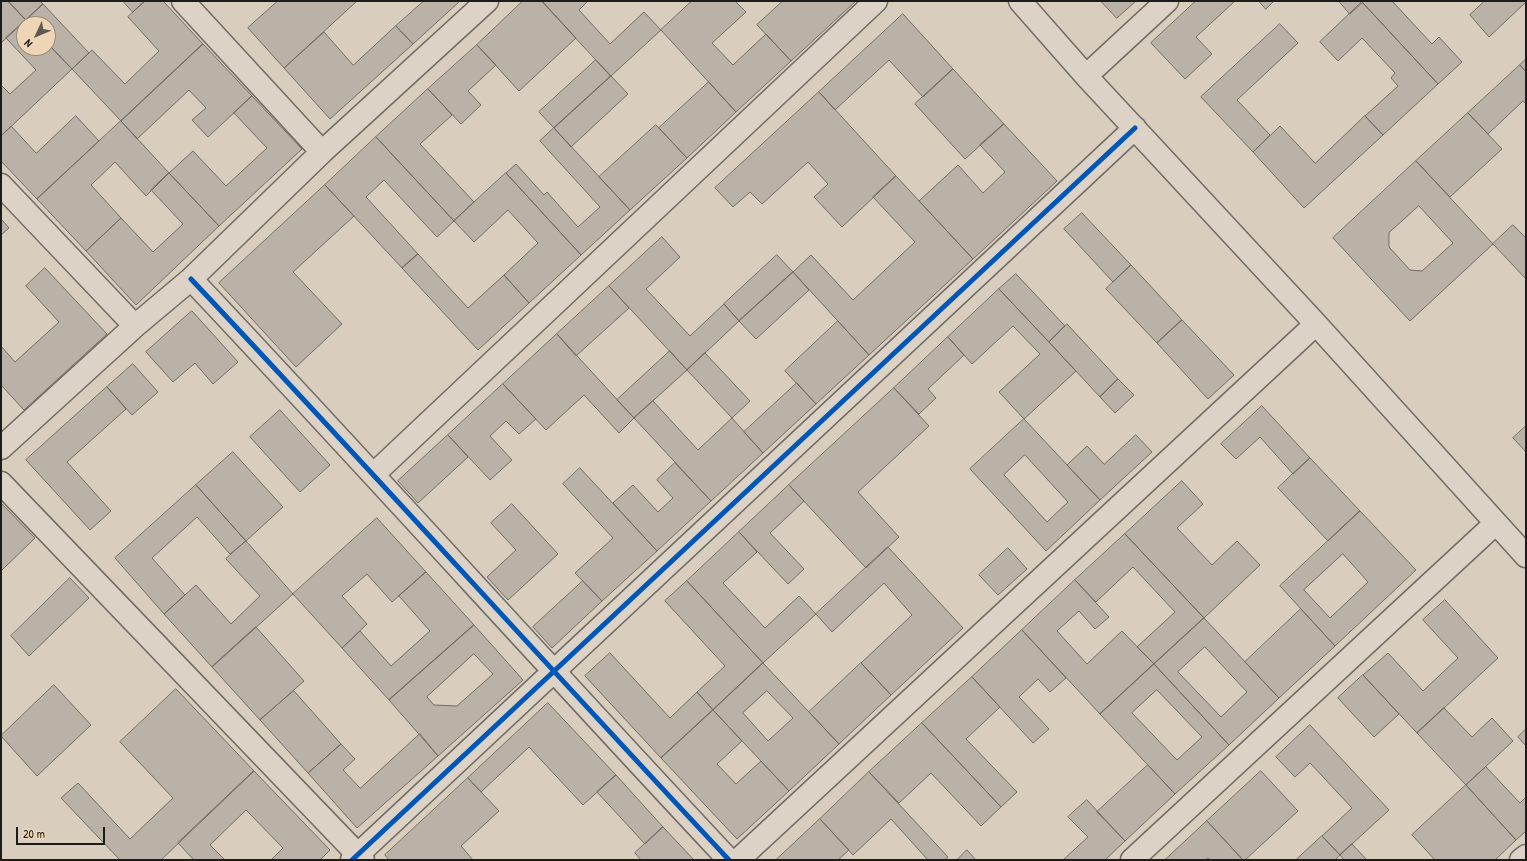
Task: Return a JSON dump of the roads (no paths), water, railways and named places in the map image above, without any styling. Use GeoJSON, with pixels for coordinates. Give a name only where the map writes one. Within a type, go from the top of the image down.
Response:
{"type":"FeatureCollection","features":[{"type":"Feature","properties":{"kind":"street"},"geometry":{"type":"LineString","coordinates":[[183,1],[322,152]]}},
{"type":"Feature","properties":{"kind":"street"},"geometry":{"type":"LineString","coordinates":[[1,448],[135,326],[191,279],[322,152],[487,1]]}},
{"type":"Feature","properties":{"kind":"street"},"geometry":{"type":"LineString","coordinates":[[374,474],[876,1]]}},
{"type":"Feature","properties":{"kind":"street"},"geometry":{"type":"LineString","coordinates":[[1020,1],[1086,76],[1316,324],[1526,556]]}},
{"type":"Feature","properties":{"kind":"street"},"geometry":{"type":"LineString","coordinates":[[1086,76],[1167,1]]}},
{"type":"Feature","properties":{"kind":"street"},"geometry":{"type":"LineString","coordinates":[[1,483],[357,858],[553,672],[1135,128]]}},
{"type":"Feature","properties":{"kind":"street"},"geometry":{"type":"LineString","coordinates":[[1,185],[135,326]]}},
{"type":"Feature","properties":{"kind":"street"},"geometry":{"type":"LineString","coordinates":[[191,279],[374,474],[553,672],[728,860]]}},
{"type":"Feature","properties":{"kind":"street"},"geometry":{"type":"LineString","coordinates":[[738,860],[1316,324]]}},
{"type":"Feature","properties":{"kind":"street"},"geometry":{"type":"LineString","coordinates":[[1132,860],[1496,524]]}},
{"type":"Feature","properties":{"kind":"street"},"geometry":{"type":"LineString","coordinates":[[1521,860],[1526,856]]}}]}
